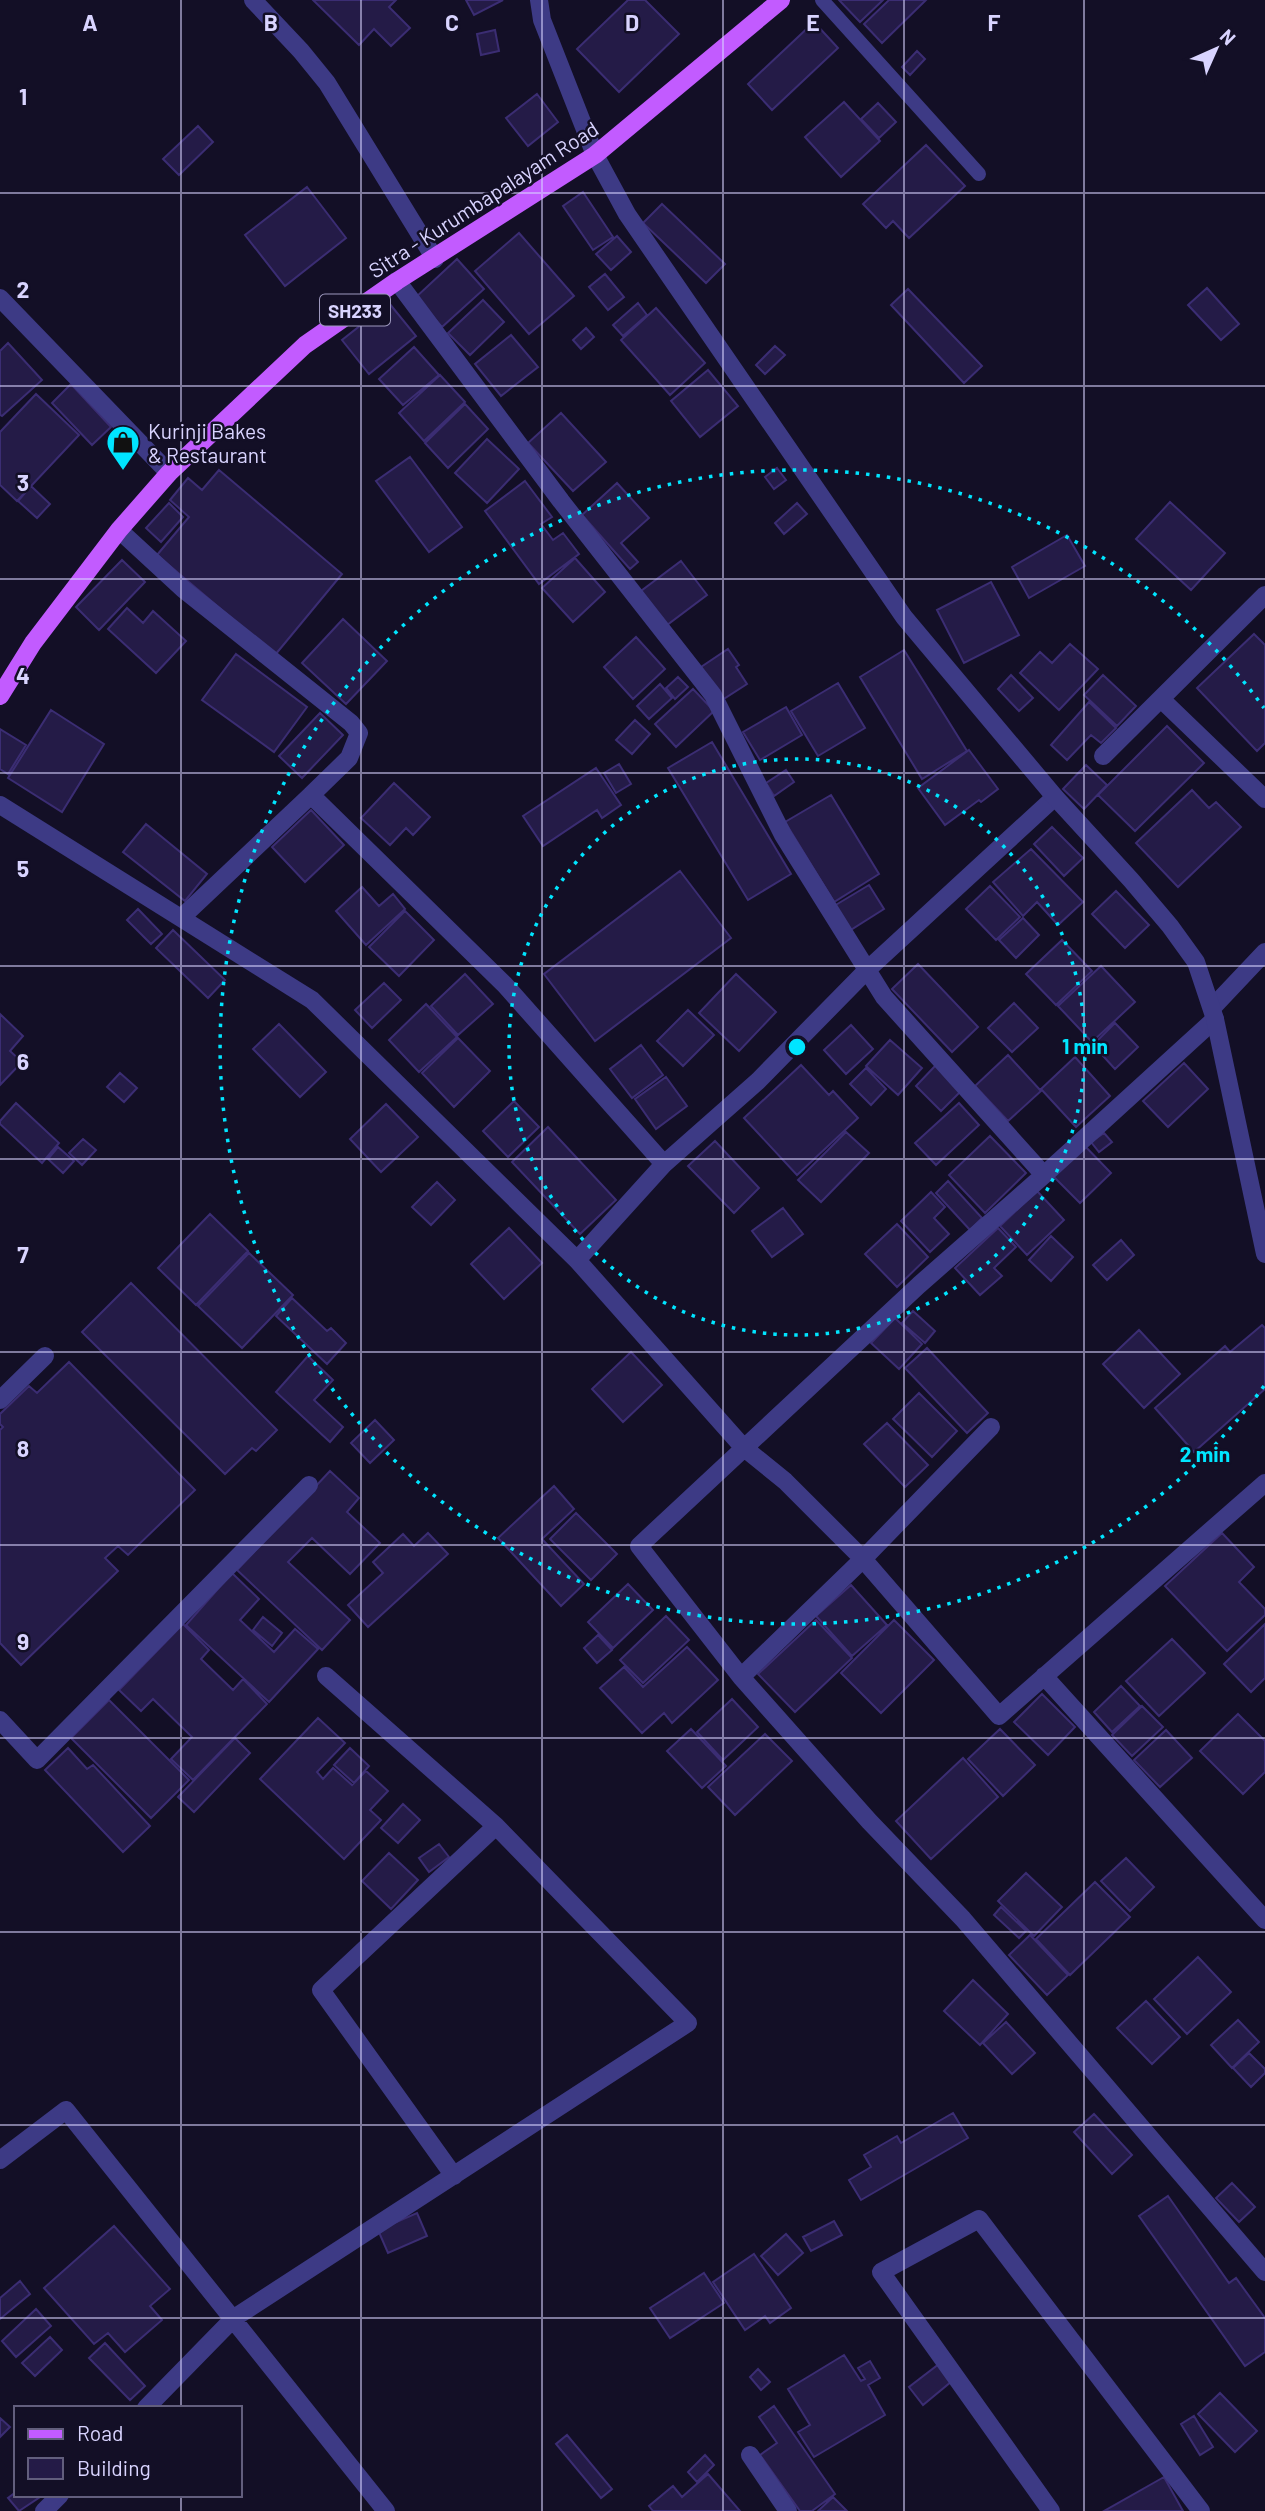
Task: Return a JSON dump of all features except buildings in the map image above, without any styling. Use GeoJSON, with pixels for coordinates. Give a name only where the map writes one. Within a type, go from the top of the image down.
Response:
{"type":"FeatureCollection","features":[{"type":"Feature","properties":{"kind":"main road","name":"Sitra - Kurumbapalayam Road"},"geometry":{"type":"LineString","coordinates":[[0,696],[33,643],[119,530],[169,473],[305,345],[397,281],[595,155],[781,0]]}},
{"type":"Feature","properties":{"kind":"street"},"geometry":{"type":"LineString","coordinates":[[253,0],[327,83],[435,259]]}},
{"type":"Feature","properties":{"kind":"street"},"geometry":{"type":"LineString","coordinates":[[539,0],[542,20],[595,155],[627,214],[904,617],[1055,797],[1170,926],[1196,962],[1214,1014],[1265,1254]]}},
{"type":"Feature","properties":{"kind":"street"},"geometry":{"type":"LineString","coordinates":[[397,281],[561,501],[713,695],[783,835],[884,998],[1044,1175]]}},
{"type":"Feature","properties":{"kind":"street"},"geometry":{"type":"LineString","coordinates":[[0,298],[169,473]]}},
{"type":"Feature","properties":{"kind":"street"},"geometry":{"type":"LineString","coordinates":[[119,530],[183,589],[351,723],[359,733],[349,758],[181,918]]}},
{"type":"Feature","properties":{"kind":"street"},"geometry":{"type":"LineString","coordinates":[[1103,756],[1265,595]]}},
{"type":"Feature","properties":{"kind":"street"},"geometry":{"type":"LineString","coordinates":[[1161,698],[1265,799]]}},
{"type":"Feature","properties":{"kind":"street"},"geometry":{"type":"LineString","coordinates":[[311,795],[505,985],[664,1164]]}},
{"type":"Feature","properties":{"kind":"street"},"geometry":{"type":"LineString","coordinates":[[577,1260],[664,1164],[758,1081],[867,970],[1055,797]]}},
{"type":"Feature","properties":{"kind":"street"},"geometry":{"type":"LineString","coordinates":[[0,805],[312,1000],[577,1260],[743,1447],[785,1481],[863,1559],[999,1716],[1265,1483]]}},
{"type":"Feature","properties":{"kind":"street"},"geometry":{"type":"LineString","coordinates":[[1265,952],[1214,1014],[1044,1175],[919,1285],[639,1546],[741,1677],[869,1821],[963,1919],[1265,2272]]}},
{"type":"Feature","properties":{"kind":"street"},"geometry":{"type":"LineString","coordinates":[[0,1400],[45,1356]]}},
{"type":"Feature","properties":{"kind":"street"},"geometry":{"type":"LineString","coordinates":[[741,1677],[863,1559],[991,1427]]}},
{"type":"Feature","properties":{"kind":"street"},"geometry":{"type":"LineString","coordinates":[[0,1720],[37,1760],[309,1485]]}},
{"type":"Feature","properties":{"kind":"street"},"geometry":{"type":"LineString","coordinates":[[148,2406],[234,2318],[688,2023],[496,1826],[326,1676]]}},
{"type":"Feature","properties":{"kind":"street"},"geometry":{"type":"LineString","coordinates":[[1044,1676],[1265,1920]]}},
{"type":"Feature","properties":{"kind":"street"},"geometry":{"type":"LineString","coordinates":[[454,2176],[321,1990],[496,1826]]}},
{"type":"Feature","properties":{"kind":"street"},"geometry":{"type":"LineString","coordinates":[[0,2160],[66,2110],[386,2511]]}},
{"type":"Feature","properties":{"kind":"street"},"geometry":{"type":"LineString","coordinates":[[1051,2511],[881,2272],[979,2219],[1201,2511]]}},
{"type":"Feature","properties":{"kind":"street"},"geometry":{"type":"LineString","coordinates":[[750,2455],[788,2511]]}},
{"type":"Feature","properties":{"kind":"street"},"geometry":{"type":"LineString","coordinates":[[44,2511],[58,2497]]}},
{"type":"Feature","properties":{"kind":"lane"},"geometry":{"type":"LineString","coordinates":[[822,0],[979,174]]}},
{"type":"Feature","properties":{"kind":"place","name":"Kurinji Bakes & Restaurant"},"geometry":{"type":"Point","coordinates":[123,472]}}]}
